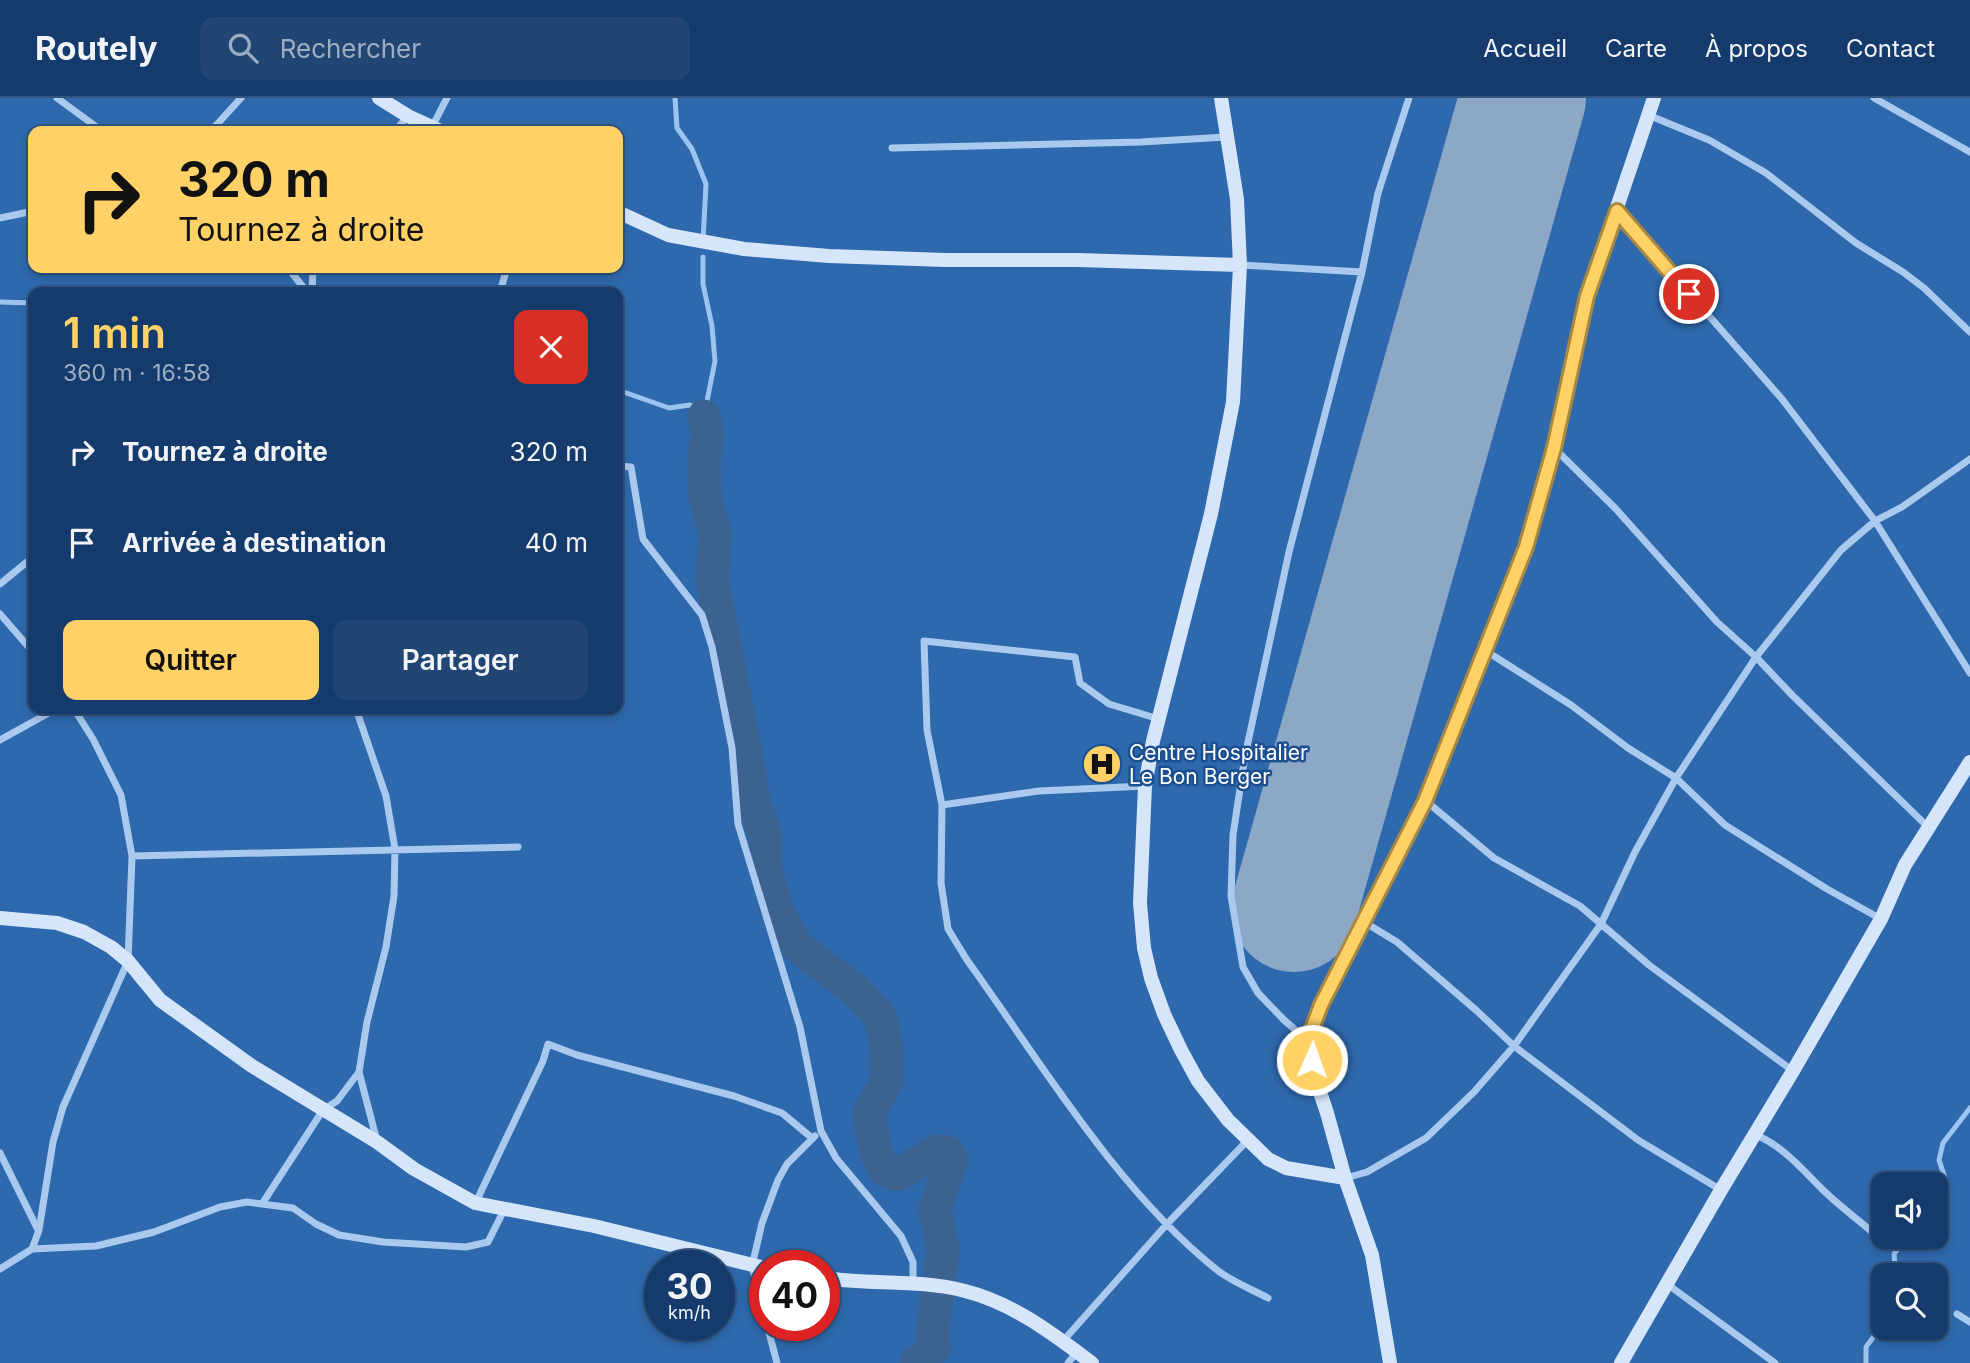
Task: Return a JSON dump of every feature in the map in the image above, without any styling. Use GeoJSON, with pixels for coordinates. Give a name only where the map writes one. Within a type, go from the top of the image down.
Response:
{"type":"FeatureCollection","features":[{"type":"Feature","properties":{"kind":"street"},"geometry":{"type":"LineString","coordinates":[[57,98],[95,126]]}},
{"type":"Feature","properties":{"kind":"street"},"geometry":{"type":"LineString","coordinates":[[216,126],[242,98]]}},
{"type":"Feature","properties":{"kind":"street"},"geometry":{"type":"LineString","coordinates":[[379,98],[430,126]]}},
{"type":"Feature","properties":{"kind":"street"},"geometry":{"type":"LineString","coordinates":[[438,126],[447,98]]}},
{"type":"Feature","properties":{"kind":"street"},"geometry":{"type":"LineString","coordinates":[[1221,98],[1237,199],[1240,265],[1233,402],[1211,514],[1144,786],[1140,903],[1144,948],[1151,978],[1164,1014],[1198,1081],[1247,1140],[1268,1159],[1286,1168],[1345,1178],[1367,1172],[1426,1138],[1474,1092],[1514,1046],[1601,924],[1635,852],[1676,778],[1756,657],[1841,550],[1875,521],[1902,507],[1970,459]]}},
{"type":"Feature","properties":{"kind":"street"},"geometry":{"type":"LineString","coordinates":[[1308,1040],[1258,993],[1243,967],[1231,895],[1233,835],[1245,755],[1289,552],[1362,272],[1378,193],[1409,98]]}},
{"type":"Feature","properties":{"kind":"street"},"geometry":{"type":"LineString","coordinates":[[1390,1363],[1372,1255],[1345,1178],[1316,1080],[1308,1040],[1321,1005],[1425,801],[1526,547],[1554,448],[1587,296],[1654,98]]}},
{"type":"Feature","properties":{"kind":"street"},"geometry":{"type":"LineString","coordinates":[[1874,98],[1970,152]]}},
{"type":"Feature","properties":{"kind":"street"},"geometry":{"type":"LineString","coordinates":[[1648,115],[1709,139],[1766,173],[1856,243],[1903,272],[1970,331]]}},
{"type":"Feature","properties":{"kind":"street"},"geometry":{"type":"LineString","coordinates":[[399,126],[408,116]]}},
{"type":"Feature","properties":{"kind":"street"},"geometry":{"type":"LineString","coordinates":[[892,148],[1141,142],[1226,137]]}},
{"type":"Feature","properties":{"kind":"street"},"geometry":{"type":"LineString","coordinates":[[1617,211],[1782,399],[1875,521],[1970,673]]}},
{"type":"Feature","properties":{"kind":"street"},"geometry":{"type":"LineString","coordinates":[[0,218],[28,212]]}},
{"type":"Feature","properties":{"kind":"street"},"geometry":{"type":"LineString","coordinates":[[623,214],[668,235],[756,250],[829,256],[945,260],[1078,260],[1362,272]]}},
{"type":"Feature","properties":{"kind":"street"},"geometry":{"type":"LineString","coordinates":[[292,273],[303,287]]}},
{"type":"Feature","properties":{"kind":"street"},"geometry":{"type":"LineString","coordinates":[[1554,448],[1615,508],[1717,622],[1928,827]]}},
{"type":"Feature","properties":{"kind":"street"},"geometry":{"type":"LineString","coordinates":[[623,466],[631,467],[643,539],[702,615],[712,647],[732,748],[738,824],[800,1027],[821,1131],[836,1158],[901,1236],[913,1262],[918,1285]]}},
{"type":"Feature","properties":{"kind":"street"},"geometry":{"type":"LineString","coordinates":[[0,584],[28,561]]}},
{"type":"Feature","properties":{"kind":"street"},"geometry":{"type":"LineString","coordinates":[[0,614],[28,646]]}},
{"type":"Feature","properties":{"kind":"street"},"geometry":{"type":"LineString","coordinates":[[1159,719],[1109,704],[1080,683],[1075,657],[924,641],[928,730],[942,805],[941,883],[948,929],[967,960],[1108,1156],[1167,1224],[1219,1271],[1268,1298]]}},
{"type":"Feature","properties":{"kind":"street"},"geometry":{"type":"LineString","coordinates":[[1486,651],[1571,705],[1628,748],[1676,778],[1725,825],[1827,889],[1881,919]]}},
{"type":"Feature","properties":{"kind":"street"},"geometry":{"type":"LineString","coordinates":[[0,740],[47,714]]}},
{"type":"Feature","properties":{"kind":"street"},"geometry":{"type":"LineString","coordinates":[[32,1250],[39,1230],[53,1142],[63,1107],[128,961],[132,856],[121,795],[77,714]]}},
{"type":"Feature","properties":{"kind":"street"},"geometry":{"type":"LineString","coordinates":[[358,714],[386,796],[396,849],[394,896],[386,947],[367,1022],[359,1072],[377,1142]]}},
{"type":"Feature","properties":{"kind":"street"},"geometry":{"type":"LineString","coordinates":[[1621,1363],[1881,919],[1905,865],[1970,762]]}},
{"type":"Feature","properties":{"kind":"street"},"geometry":{"type":"LineString","coordinates":[[942,805],[1039,791],[1144,786]]}},
{"type":"Feature","properties":{"kind":"street"},"geometry":{"type":"LineString","coordinates":[[1425,801],[1494,858],[1580,906],[1649,965],[1793,1071]]}},
{"type":"Feature","properties":{"kind":"street"},"geometry":{"type":"LineString","coordinates":[[132,856],[518,847]]}},
{"type":"Feature","properties":{"kind":"street"},"geometry":{"type":"LineString","coordinates":[[0,918],[57,923],[83,932],[111,947],[128,961],[160,1000],[251,1066],[377,1142],[414,1169],[475,1203],[594,1226],[749,1265]]}},
{"type":"Feature","properties":{"kind":"street"},"geometry":{"type":"LineString","coordinates":[[1364,922],[1407,951],[1514,1046],[1637,1140],[1721,1190]]}},
{"type":"Feature","properties":{"kind":"street"},"geometry":{"type":"LineString","coordinates":[[475,1203],[543,1061],[548,1044],[577,1055],[734,1096],[782,1113],[812,1138]]}},
{"type":"Feature","properties":{"kind":"street"},"geometry":{"type":"LineString","coordinates":[[262,1204],[323,1110],[337,1101],[359,1072]]}},
{"type":"Feature","properties":{"kind":"street"},"geometry":{"type":"LineString","coordinates":[[760,1250],[762,1223],[778,1180],[787,1164],[821,1131]]}},
{"type":"Feature","properties":{"kind":"street"},"geometry":{"type":"LineString","coordinates":[[1754,1134],[1771,1141],[1787,1154],[1829,1196],[1871,1231]]}},
{"type":"Feature","properties":{"kind":"street"},"geometry":{"type":"LineString","coordinates":[[1062,1341],[1247,1140]]}},
{"type":"Feature","properties":{"kind":"street"},"geometry":{"type":"LineString","coordinates":[[0,1153],[39,1230]]}},
{"type":"Feature","properties":{"kind":"street"},"geometry":{"type":"LineString","coordinates":[[0,1269],[32,1250],[96,1246],[154,1232],[220,1207],[247,1202],[293,1208],[316,1224],[339,1235],[383,1242],[466,1247],[488,1242],[504,1210]]}},
{"type":"Feature","properties":{"kind":"street"},"geometry":{"type":"LineString","coordinates":[[840,1279],[963,1290],[986,1297],[1018,1312],[1062,1341],[1072,1357],[1092,1363]]}},
{"type":"Feature","properties":{"kind":"street"},"geometry":{"type":"LineString","coordinates":[[1667,1284],[1775,1363]]}},
{"type":"Feature","properties":{"kind":"street"},"geometry":{"type":"LineString","coordinates":[[1957,1314],[1970,1322]]}},
{"type":"Feature","properties":{"kind":"street"},"geometry":{"type":"LineString","coordinates":[[771,1341],[777,1363]]}},
{"type":"Feature","properties":{"kind":"shaded area"},"geometry":{"type":"Polygon","coordinates":[[[0,98],[1970,98],[1970,1363],[0,1363],[0,98]]]}},
{"type":"Feature","properties":{"kind":"waterway"},"geometry":{"type":"LineString","coordinates":[[675,98],[677,128],[692,149],[706,184],[703,241]]}},
{"type":"Feature","properties":{"kind":"waterway"},"geometry":{"type":"LineString","coordinates":[[623,392],[669,408],[690,405],[704,416],[715,361],[712,326],[703,284],[703,257]]}},
{"type":"Feature","properties":{"kind":"waterway"},"geometry":{"type":"LineString","coordinates":[[0,302],[28,303]]}},
{"type":"Feature","properties":{"kind":"waterway"},"geometry":{"type":"LineString","coordinates":[[704,416],[707,433],[704,461],[705,497],[715,534],[712,580],[754,804],[765,834],[765,867],[778,912],[795,945],[853,988],[880,1016],[887,1051],[887,1080],[869,1113],[876,1154],[885,1170],[897,1175],[937,1151],[947,1152],[952,1159],[935,1210],[943,1250],[932,1337],[935,1348],[916,1363]]}},
{"type":"Feature","properties":{"kind":"waterway"},"geometry":{"type":"LineString","coordinates":[[1943,1172],[1939,1160],[1943,1143],[1970,1108]]}},
{"type":"Feature","properties":{"kind":"waterway"},"geometry":{"type":"LineString","coordinates":[[1895,1263],[1894,1254],[1898,1249]]}},
{"type":"Feature","properties":{"kind":"waterway"},"geometry":{"type":"LineString","coordinates":[[1866,1363],[1866,1347],[1871,1340]]}},
{"type":"Feature","properties":{"kind":"runway"},"geometry":{"type":"LineString","coordinates":[[1294,909],[1523,98]]}},
{"type":"Feature","properties":{"kind":"place","name":"Centre Hospitalier Le Bon Berger"},"geometry":{"type":"Point","coordinates":[1102,764]}},
{"type":"Feature","properties":{"kind":"route"},"geometry":{"type":"LineString","coordinates":[[1312,1060],[1308,1040],[1321,1005],[1425,801],[1526,547],[1554,448],[1587,296],[1617,211],[1689,294]]}}]}
